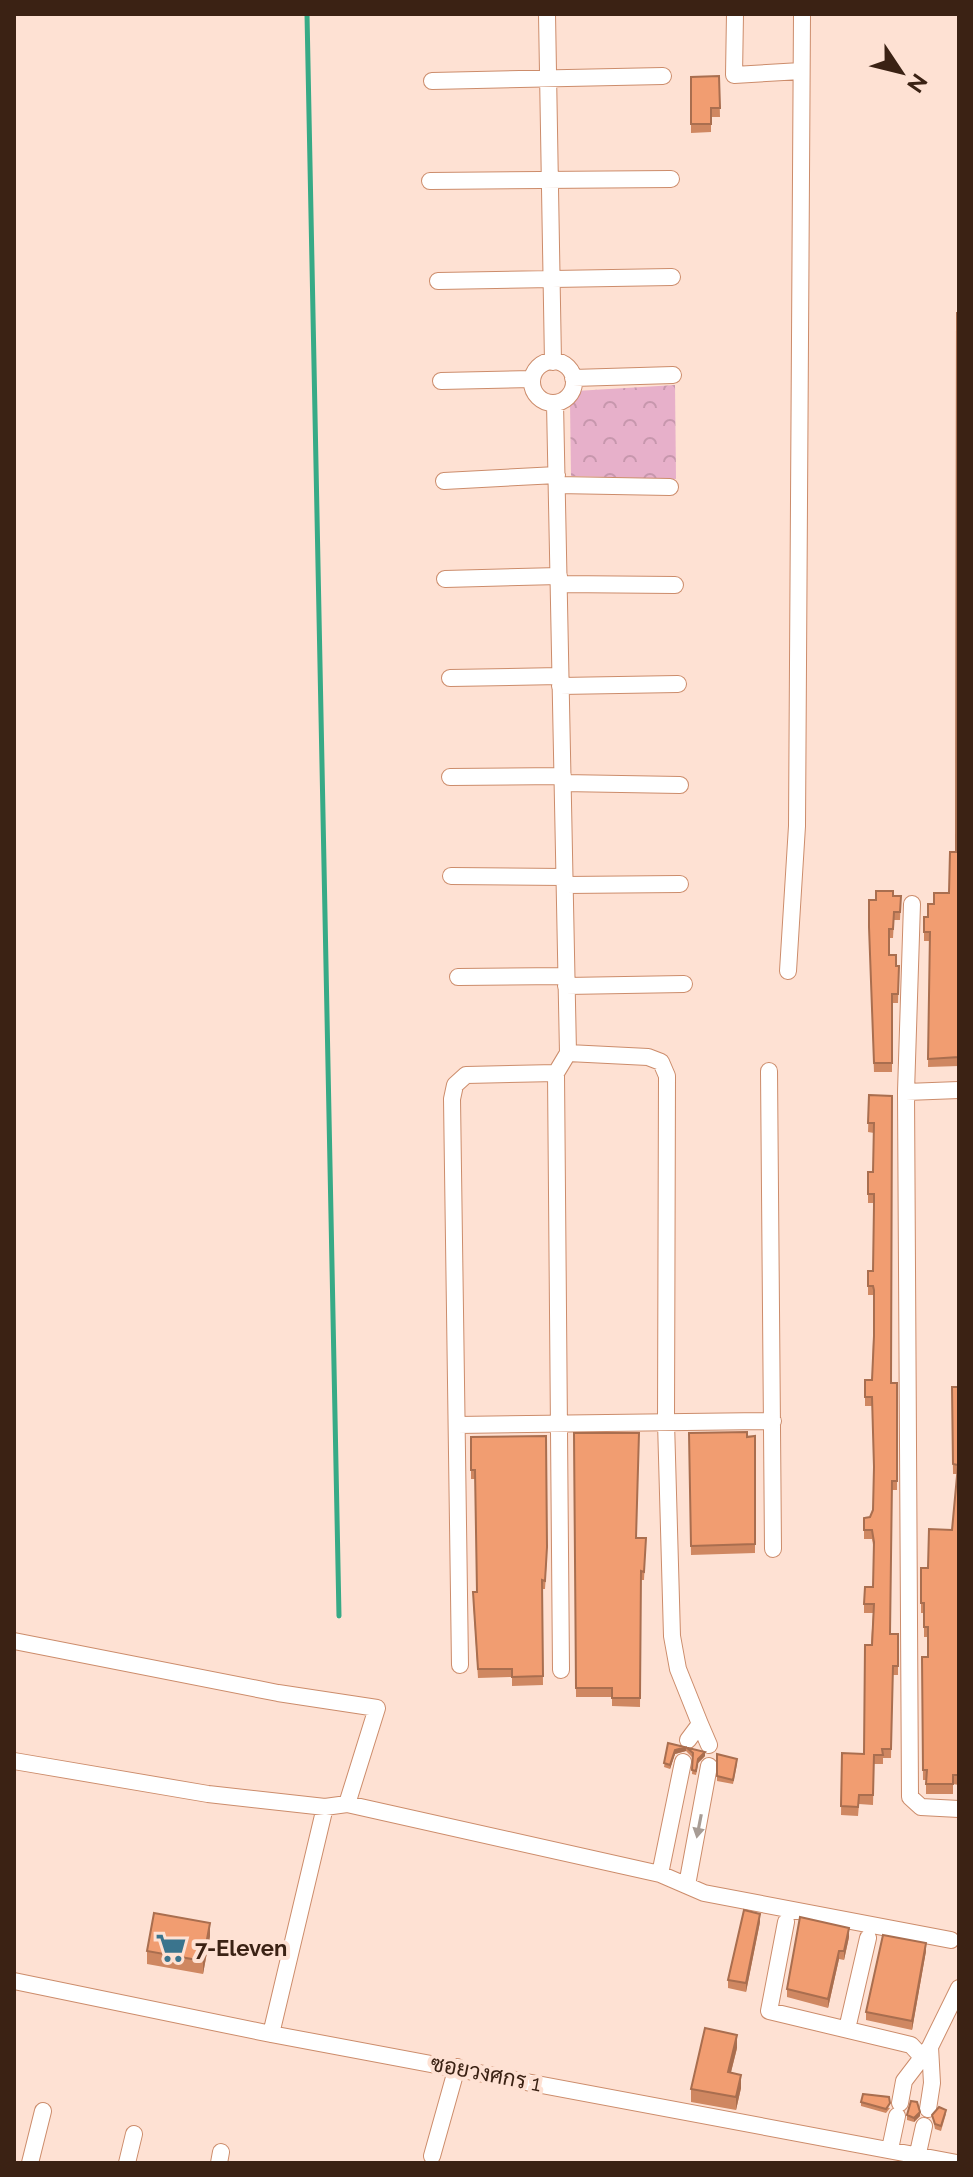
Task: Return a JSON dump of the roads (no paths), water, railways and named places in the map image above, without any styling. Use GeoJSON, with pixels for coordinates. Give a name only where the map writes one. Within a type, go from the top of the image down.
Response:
{"type":"FeatureCollection","features":[{"type":"Feature","properties":{"kind":"street"},"geometry":{"type":"LineString","coordinates":[[547,14],[553,362]]}},
{"type":"Feature","properties":{"kind":"street"},"geometry":{"type":"LineString","coordinates":[[735,14],[734,75],[801,71]]}},
{"type":"Feature","properties":{"kind":"street"},"geometry":{"type":"LineString","coordinates":[[788,971],[797,826],[802,14]]}},
{"type":"Feature","properties":{"kind":"street"},"geometry":{"type":"LineString","coordinates":[[432,81],[663,76]]}},
{"type":"Feature","properties":{"kind":"street"},"geometry":{"type":"LineString","coordinates":[[430,181],[671,179]]}},
{"type":"Feature","properties":{"kind":"street"},"geometry":{"type":"LineString","coordinates":[[438,281],[672,277]]}},
{"type":"Feature","properties":{"kind":"street"},"geometry":{"type":"LineString","coordinates":[[553,362],[566,366],[573,378],[571,392],[555,403],[537,396],[532,379],[540,366],[553,362]]}},
{"type":"Feature","properties":{"kind":"street"},"geometry":{"type":"LineString","coordinates":[[573,378],[673,375]]}},
{"type":"Feature","properties":{"kind":"street"},"geometry":{"type":"LineString","coordinates":[[441,381],[532,379]]}},
{"type":"Feature","properties":{"kind":"street"},"geometry":{"type":"LineString","coordinates":[[555,403],[568,1053],[556,1073],[561,1670]]}},
{"type":"Feature","properties":{"kind":"street"},"geometry":{"type":"LineString","coordinates":[[444,481],[557,480],[670,487]]}},
{"type":"Feature","properties":{"kind":"street"},"geometry":{"type":"LineString","coordinates":[[445,579],[675,585]]}},
{"type":"Feature","properties":{"kind":"street"},"geometry":{"type":"LineString","coordinates":[[450,678],[678,684]]}},
{"type":"Feature","properties":{"kind":"street"},"geometry":{"type":"LineString","coordinates":[[450,777],[680,785]]}},
{"type":"Feature","properties":{"kind":"street"},"geometry":{"type":"LineString","coordinates":[[451,876],[680,884]]}},
{"type":"Feature","properties":{"kind":"street"},"geometry":{"type":"LineString","coordinates":[[912,904],[906,1092],[910,1797],[921,1807],[959,1809]]}},
{"type":"Feature","properties":{"kind":"street"},"geometry":{"type":"LineString","coordinates":[[458,977],[684,984]]}},
{"type":"Feature","properties":{"kind":"street"},"geometry":{"type":"LineString","coordinates":[[568,1053],[648,1057],[661,1062],[667,1076],[666,1422],[673,1651],[709,1745]]}},
{"type":"Feature","properties":{"kind":"street"},"geometry":{"type":"LineString","coordinates":[[769,1071],[773,1549]]}},
{"type":"Feature","properties":{"kind":"street"},"geometry":{"type":"LineString","coordinates":[[460,1665],[452,1099],[455,1085],[466,1075],[556,1073]]}},
{"type":"Feature","properties":{"kind":"street"},"geometry":{"type":"LineString","coordinates":[[906,1092],[959,1090]]}},
{"type":"Feature","properties":{"kind":"street"},"geometry":{"type":"LineString","coordinates":[[457,1425],[557,1427],[773,1421]]}},
{"type":"Feature","properties":{"kind":"street"},"geometry":{"type":"LineString","coordinates":[[14,1641],[278,1693],[377,1708],[347,1804]]}},
{"type":"Feature","properties":{"kind":"street"},"geometry":{"type":"LineString","coordinates":[[688,1740],[700,1724]]}},
{"type":"Feature","properties":{"kind":"street"},"geometry":{"type":"LineString","coordinates":[[14,1761],[208,1794],[325,1807],[347,1804],[660,1874],[704,1893],[951,1940]]}},
{"type":"Feature","properties":{"kind":"street"},"geometry":{"type":"LineString","coordinates":[[660,1874],[683,1762]]}},
{"type":"Feature","properties":{"kind":"street"},"geometry":{"type":"LineString","coordinates":[[687,1885],[709,1766]]}},
{"type":"Feature","properties":{"kind":"street"},"geometry":{"type":"LineString","coordinates":[[271,2034],[325,1807]]}},
{"type":"Feature","properties":{"kind":"street"},"geometry":{"type":"LineString","coordinates":[[786,1922],[769,2011],[911,2045],[926,2052]]}},
{"type":"Feature","properties":{"kind":"street"},"geometry":{"type":"LineString","coordinates":[[847,2029],[868,1938]]}},
{"type":"Feature","properties":{"kind":"street","name":"ซอยวงศกร 1"},"geometry":{"type":"LineString","coordinates":[[14,1981],[271,2034],[918,2153],[957,2163]]}},
{"type":"Feature","properties":{"kind":"street"},"geometry":{"type":"LineString","coordinates":[[890,2149],[904,2081],[926,2052],[959,1988]]}},
{"type":"Feature","properties":{"kind":"street"},"geometry":{"type":"LineString","coordinates":[[918,2153],[932,2083],[926,2052]]}},
{"type":"Feature","properties":{"kind":"street"},"geometry":{"type":"LineString","coordinates":[[432,2156],[457,2067]]}},
{"type":"Feature","properties":{"kind":"street"},"geometry":{"type":"LineString","coordinates":[[30,2163],[43,2111]]}},
{"type":"Feature","properties":{"kind":"street"},"geometry":{"type":"LineString","coordinates":[[127,2163],[134,2134]]}},
{"type":"Feature","properties":{"kind":"waterway"},"geometry":{"type":"LineString","coordinates":[[307,14],[339,1616]]}},
{"type":"Feature","properties":{"kind":"place","name":"7-Eleven"},"geometry":{"type":"Point","coordinates":[171,1948]}}]}
